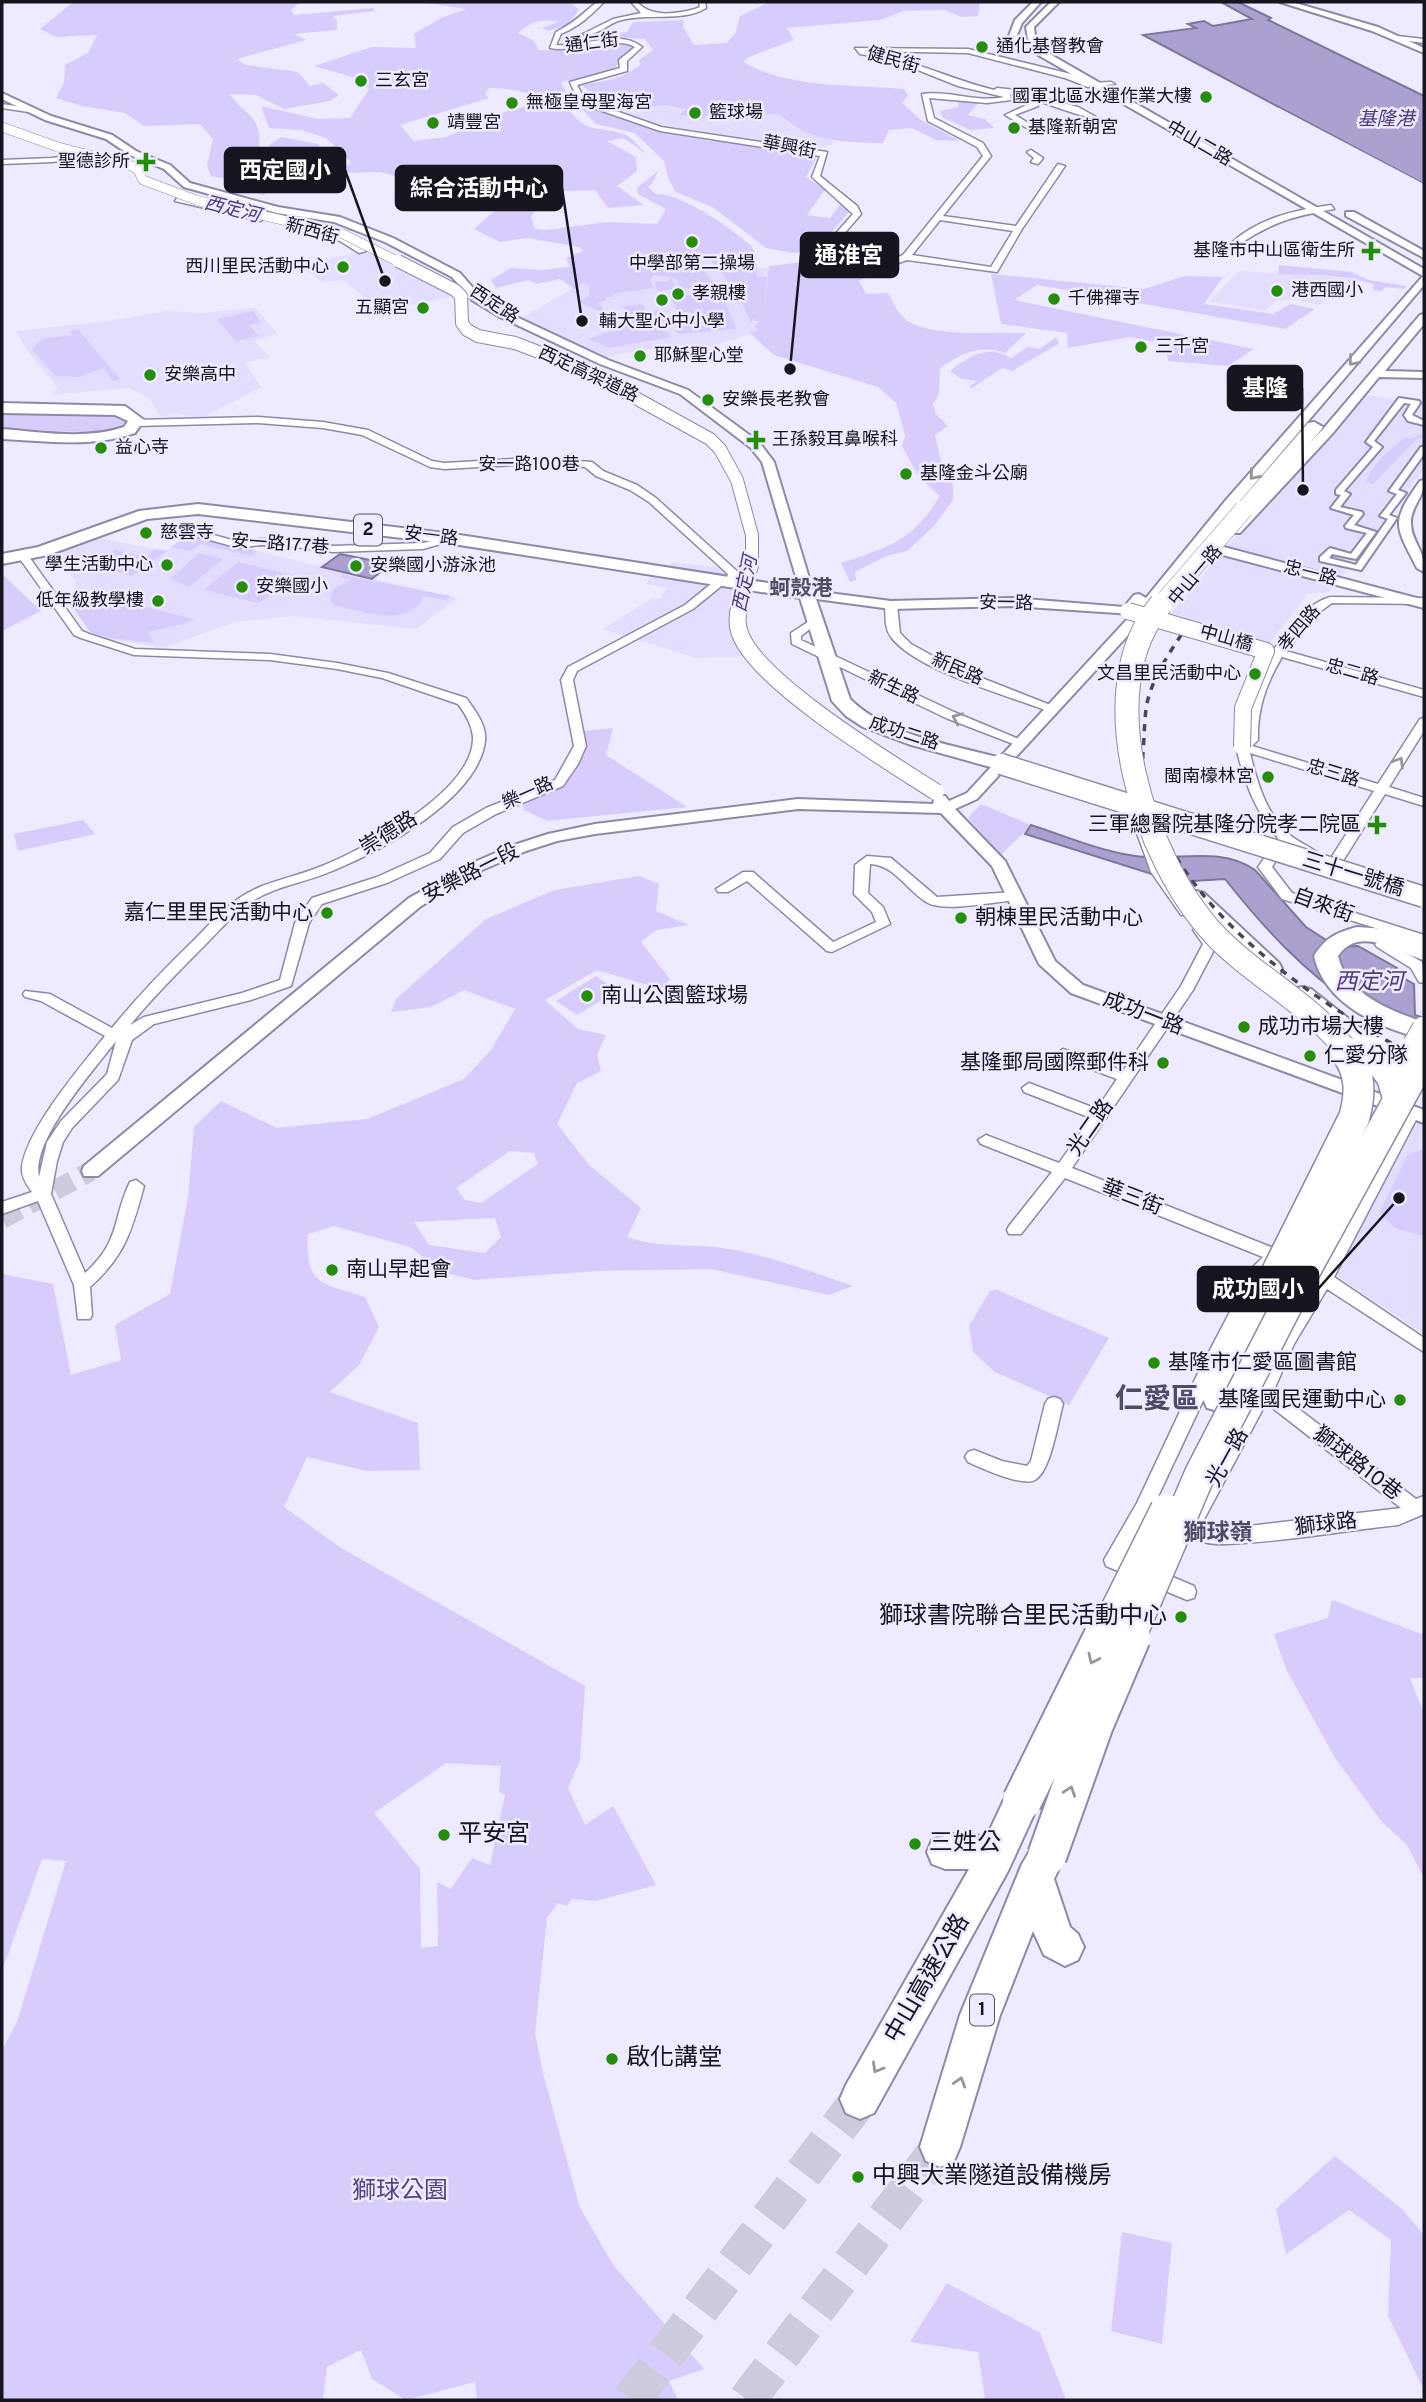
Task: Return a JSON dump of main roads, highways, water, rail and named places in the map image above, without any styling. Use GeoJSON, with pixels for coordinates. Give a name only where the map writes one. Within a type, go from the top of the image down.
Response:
{"type":"FeatureCollection","features":[{"type":"Feature","properties":{"kind":"highway"},"geometry":{"type":"LineString","coordinates":[[1218,1399],[1265,1296],[1354,1118],[1360,1087],[1357,1071],[1338,1041],[1237,956],[1202,920],[1155,851],[1128,732],[1127,702],[1134,652],[1144,626],[1313,427]]}},
{"type":"Feature","properties":{"kind":"highway"},"geometry":{"type":"LineString","coordinates":[[1155,851],[1228,931],[1278,976],[1374,1051],[1392,1077],[1398,1099],[1397,1121],[1389,1140],[1309,1287],[1269,1341]]}},
{"type":"Feature","properties":{"kind":"highway"},"geometry":{"type":"LineString","coordinates":[[1218,1399],[1424,1029],[1387,1017],[1362,1003],[1331,977],[1326,961],[1330,948],[1364,935],[1392,937],[1424,952]]}},
{"type":"Feature","properties":{"kind":"highway"},"geometry":{"type":"LineString","coordinates":[[1394,1083],[1397,1060],[1424,1012]]}},
{"type":"Feature","properties":{"kind":"highway"},"geometry":{"type":"LineString","coordinates":[[1413,1115],[1424,1054]]}},
{"type":"Feature","properties":{"kind":"highway"},"geometry":{"type":"LineString","coordinates":[[1065,1947],[1057,1942],[1053,1935],[1036,1877],[1134,1626],[1200,1474],[1301,1278],[1413,1115],[1424,1073]]}},
{"type":"Feature","properties":{"kind":"highway","name":"中山高速公路"},"geometry":{"type":"LineString","coordinates":[[860,2099],[990,1869],[1070,1709],[1218,1399]]}},
{"type":"Feature","properties":{"kind":"highway"},"geometry":{"type":"LineString","coordinates":[[945,1852],[976,1851],[990,1869],[1036,1877]]}},
{"type":"Feature","properties":{"kind":"highway","name":"1"},"geometry":{"type":"LineString","coordinates":[[940,2147],[980,2015],[1036,1877]]}},
{"type":"Feature","properties":{"kind":"main road"},"geometry":{"type":"LineString","coordinates":[[2,408],[115,410],[132,414],[135,423],[130,430],[101,438],[2,434]]}},
{"type":"Feature","properties":{"kind":"main road","name":"安一路"},"geometry":{"type":"LineString","coordinates":[[2,559],[23,556],[139,516],[184,509],[453,539],[807,594]]}},
{"type":"Feature","properties":{"kind":"main road","name":"成功二路"},"geometry":{"type":"LineString","coordinates":[[807,594],[841,701],[862,721],[1001,764]]}},
{"type":"Feature","properties":{"kind":"main road","name":"三十一號橋"},"geometry":{"type":"LineString","coordinates":[[1001,764],[1424,897]]}},
{"type":"Feature","properties":{"kind":"water","name":"基隆港"},"geometry":{"type":"Polygon","coordinates":[[[1221,2],[1238,2],[1271,18],[1268,20],[1424,96],[1424,184],[1143,35],[1196,28],[1188,24],[1204,21],[1213,26],[1252,19],[1221,2]]]}},
{"type":"Feature","properties":{"kind":"water","name":"安樂國小游泳池"},"geometry":{"type":"Polygon","coordinates":[[[340,554],[390,564],[372,579],[322,567],[340,554]]]}},
{"type":"Feature","properties":{"kind":"water","name":"西定河"},"geometry":{"type":"Polygon","coordinates":[[[1031,825],[1122,854],[1150,857],[1212,856],[1241,862],[1255,870],[1306,927],[1337,947],[1358,946],[1397,968],[1393,972],[1414,984],[1415,1015],[1424,1018],[1424,1038],[1364,1011],[1319,979],[1269,931],[1225,879],[1177,882],[1025,834],[1031,825]]]}},
{"type":"Feature","properties":{"kind":"tunnel"},"geometry":{"type":"LineString","coordinates":[[2,1219],[91,1171]]}},
{"type":"Feature","properties":{"kind":"tunnel"},"geometry":{"type":"LineString","coordinates":[[631,2400],[860,2099]]}},
{"type":"Feature","properties":{"kind":"tunnel"},"geometry":{"type":"LineString","coordinates":[[747,2400],[940,2147]]}},
{"type":"Feature","properties":{"kind":"railway"},"geometry":{"type":"LineString","coordinates":[[1189,623],[1165,661],[1150,692],[1143,754],[1143,766],[1155,814],[1177,858],[1206,899],[1242,936],[1282,971],[1325,1002],[1409,1053]]}},
{"type":"Feature","properties":{"kind":"railway"},"geometry":{"type":"LineString","coordinates":[[1406,1052],[1424,1062]]}},
{"type":"Feature","properties":{"kind":"place","name":"通化基督教會"},"geometry":{"type":"Point","coordinates":[982,47]}},
{"type":"Feature","properties":{"kind":"place","name":"三玄宮"},"geometry":{"type":"Point","coordinates":[361,81]}},
{"type":"Feature","properties":{"kind":"place","name":"國軍北區水運作業大樓"},"geometry":{"type":"Point","coordinates":[1206,97]}},
{"type":"Feature","properties":{"kind":"place","name":"無極皇母聖海宮"},"geometry":{"type":"Point","coordinates":[512,103]}},
{"type":"Feature","properties":{"kind":"place","name":"籃球場"},"geometry":{"type":"Point","coordinates":[695,113]}},
{"type":"Feature","properties":{"kind":"place","name":"靖豐宮"},"geometry":{"type":"Point","coordinates":[433,123]}},
{"type":"Feature","properties":{"kind":"place","name":"基隆新朝宮"},"geometry":{"type":"Point","coordinates":[1014,128]}},
{"type":"Feature","properties":{"kind":"place","name":"聖德診所"},"geometry":{"type":"Point","coordinates":[146,162]}},
{"type":"Feature","properties":{"kind":"place","name":"中學部第二操場"},"geometry":{"type":"Point","coordinates":[692,242]}},
{"type":"Feature","properties":{"kind":"place","name":"基隆市中山區衛生所"},"geometry":{"type":"Point","coordinates":[1371,251]}},
{"type":"Feature","properties":{"kind":"place","name":"西川里民活動中心"},"geometry":{"type":"Point","coordinates":[343,267]}},
{"type":"Feature","properties":{"kind":"place","name":"西定國小"},"geometry":{"type":"Point","coordinates":[385,281]}},
{"type":"Feature","properties":{"kind":"place","name":"港西國小"},"geometry":{"type":"Point","coordinates":[1277,291]}},
{"type":"Feature","properties":{"kind":"place","name":"孝親樓"},"geometry":{"type":"Point","coordinates":[678,294]}},
{"type":"Feature","properties":{"kind":"place","name":"千佛禪寺"},"geometry":{"type":"Point","coordinates":[1054,299]}},
{"type":"Feature","properties":{"kind":"place","name":"輔大聖心中小學"},"geometry":{"type":"Point","coordinates":[662,300]}},
{"type":"Feature","properties":{"kind":"place","name":"五顯宮"},"geometry":{"type":"Point","coordinates":[423,308]}},
{"type":"Feature","properties":{"kind":"place","name":"綜合活動中心"},"geometry":{"type":"Point","coordinates":[582,321]}},
{"type":"Feature","properties":{"kind":"place","name":"三千宮"},"geometry":{"type":"Point","coordinates":[1141,347]}},
{"type":"Feature","properties":{"kind":"place","name":"耶穌聖心堂"},"geometry":{"type":"Point","coordinates":[640,356]}},
{"type":"Feature","properties":{"kind":"place","name":"通淮宮"},"geometry":{"type":"Point","coordinates":[790,369]}},
{"type":"Feature","properties":{"kind":"place","name":"安樂高中"},"geometry":{"type":"Point","coordinates":[150,375]}},
{"type":"Feature","properties":{"kind":"place","name":"安樂長老教會"},"geometry":{"type":"Point","coordinates":[708,400]}},
{"type":"Feature","properties":{"kind":"place","name":"王孫毅耳鼻喉科"},"geometry":{"type":"Point","coordinates":[756,440]}},
{"type":"Feature","properties":{"kind":"place","name":"益心寺"},"geometry":{"type":"Point","coordinates":[101,448]}},
{"type":"Feature","properties":{"kind":"place","name":"基隆金斗公廟"},"geometry":{"type":"Point","coordinates":[906,474]}},
{"type":"Feature","properties":{"kind":"place","name":"基隆"},"geometry":{"type":"Point","coordinates":[1303,490]}},
{"type":"Feature","properties":{"kind":"place","name":"慈雲寺"},"geometry":{"type":"Point","coordinates":[146,533]}},
{"type":"Feature","properties":{"kind":"place","name":"學生活動中心"},"geometry":{"type":"Point","coordinates":[167,565]}},
{"type":"Feature","properties":{"kind":"place","name":"安樂國小游泳池"},"geometry":{"type":"Point","coordinates":[356,566]}},
{"type":"Feature","properties":{"kind":"place","name":"安樂國小"},"geometry":{"type":"Point","coordinates":[242,587]}},
{"type":"Feature","properties":{"kind":"place","name":"低年級教學樓"},"geometry":{"type":"Point","coordinates":[158,601]}},
{"type":"Feature","properties":{"kind":"place","name":"文昌里民活動中心"},"geometry":{"type":"Point","coordinates":[1255,674]}},
{"type":"Feature","properties":{"kind":"place","name":"閩南檺林宮"},"geometry":{"type":"Point","coordinates":[1268,777]}},
{"type":"Feature","properties":{"kind":"place","name":"三軍總醫院基隆分院孝二院區"},"geometry":{"type":"Point","coordinates":[1377,825]}},
{"type":"Feature","properties":{"kind":"place","name":"嘉仁里里民活動中心"},"geometry":{"type":"Point","coordinates":[327,913]}},
{"type":"Feature","properties":{"kind":"place","name":"朝棟里民活動中心"},"geometry":{"type":"Point","coordinates":[961,918]}},
{"type":"Feature","properties":{"kind":"place","name":"南山公園籃球場"},"geometry":{"type":"Point","coordinates":[587,996]}},
{"type":"Feature","properties":{"kind":"place","name":"成功市場大樓"},"geometry":{"type":"Point","coordinates":[1244,1027]}},
{"type":"Feature","properties":{"kind":"place","name":"仁愛分隊"},"geometry":{"type":"Point","coordinates":[1310,1056]}},
{"type":"Feature","properties":{"kind":"place","name":"基隆郵局國際郵件科"},"geometry":{"type":"Point","coordinates":[1163,1063]}},
{"type":"Feature","properties":{"kind":"place","name":"成功國小"},"geometry":{"type":"Point","coordinates":[1399,1198]}},
{"type":"Feature","properties":{"kind":"place","name":"南山早起會"},"geometry":{"type":"Point","coordinates":[332,1270]}},
{"type":"Feature","properties":{"kind":"place","name":"基隆市仁愛區圖書館"},"geometry":{"type":"Point","coordinates":[1154,1363]}},
{"type":"Feature","properties":{"kind":"place","name":"基隆國民運動中心"},"geometry":{"type":"Point","coordinates":[1400,1400]}},
{"type":"Feature","properties":{"kind":"place","name":"獅球書院聯合里民活動中心"},"geometry":{"type":"Point","coordinates":[1181,1617]}},
{"type":"Feature","properties":{"kind":"place","name":"平安宮"},"geometry":{"type":"Point","coordinates":[444,1835]}},
{"type":"Feature","properties":{"kind":"place","name":"三姓公"},"geometry":{"type":"Point","coordinates":[915,1844]}},
{"type":"Feature","properties":{"kind":"place","name":"啟化講堂"},"geometry":{"type":"Point","coordinates":[612,2059]}},
{"type":"Feature","properties":{"kind":"place","name":"中興大業隧道設備機房"},"geometry":{"type":"Point","coordinates":[858,2177]}},
{"type":"Feature","properties":{"kind":"district","name":"蚵殼港"},"geometry":{"type":"Point","coordinates":[801,589]}},
{"type":"Feature","properties":{"kind":"district","name":"仁愛區"},"geometry":{"type":"Point","coordinates":[1157,1401]}},
{"type":"Feature","properties":{"kind":"district","name":"獅球嶺"},"geometry":{"type":"Point","coordinates":[1218,1534]}},
{"type":"Feature","properties":{"kind":"park label","name":"獅球公園"},"geometry":{"type":"Point","coordinates":[400,2192]}}]}
